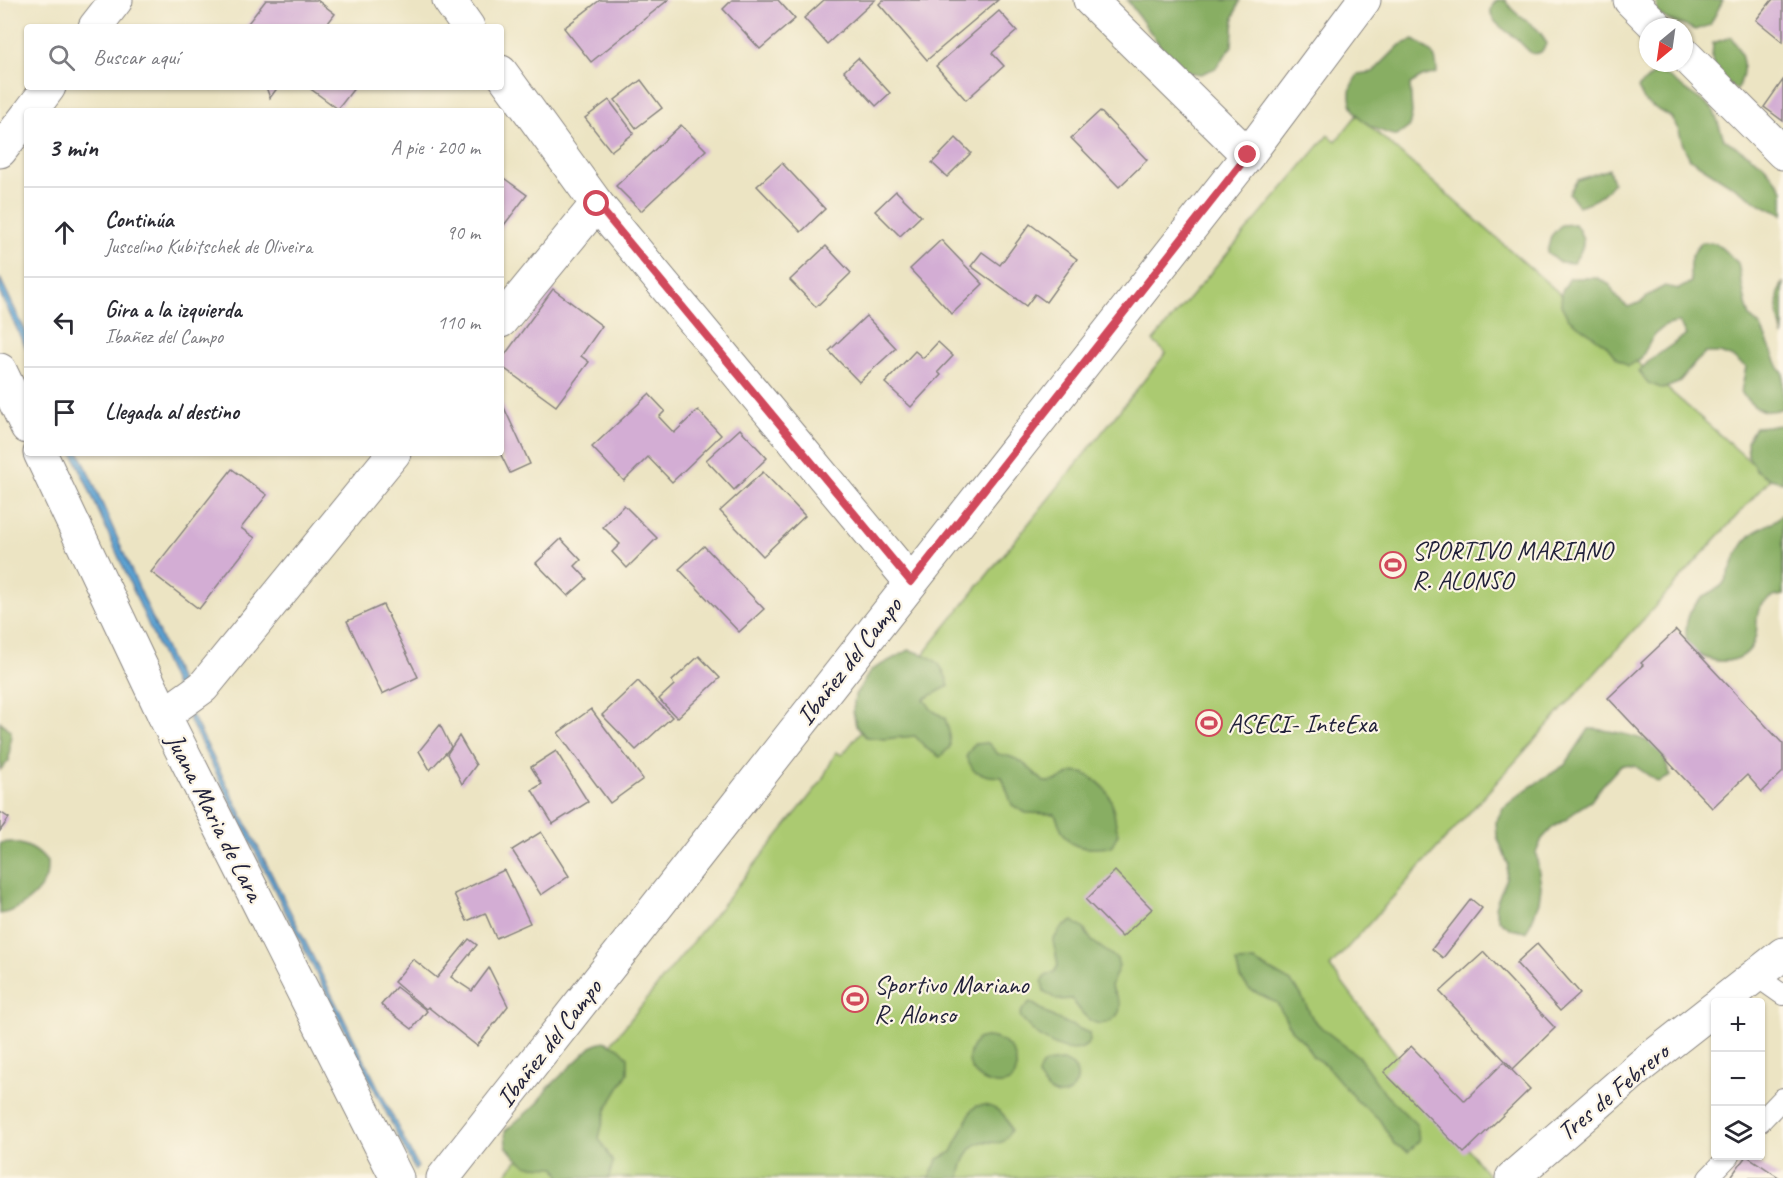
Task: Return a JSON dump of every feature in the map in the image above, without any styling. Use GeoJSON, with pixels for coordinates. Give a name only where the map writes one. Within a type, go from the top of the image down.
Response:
{"type":"FeatureCollection","features":[{"type":"Feature","properties":{"kind":"street"},"geometry":{"type":"LineString","coordinates":[[97,24],[116,0]]}},
{"type":"Feature","properties":{"kind":"street"},"geometry":{"type":"LineString","coordinates":[[448,0],[466,24]]}},
{"type":"Feature","properties":{"kind":"street"},"geometry":{"type":"LineString","coordinates":[[1090,0],[1248,155]]}},
{"type":"Feature","properties":{"kind":"street","name":"Ibañez del Campo"},"geometry":{"type":"LineString","coordinates":[[443,1178],[1248,155],[1364,0]]}},
{"type":"Feature","properties":{"kind":"street"},"geometry":{"type":"LineString","coordinates":[[1629,0],[1648,18]]}},
{"type":"Feature","properties":{"kind":"street"},"geometry":{"type":"LineString","coordinates":[[1693,63],[1783,153]]}},
{"type":"Feature","properties":{"kind":"street"},"geometry":{"type":"LineString","coordinates":[[504,76],[597,204],[911,582]]}},
{"type":"Feature","properties":{"kind":"street"},"geometry":{"type":"LineString","coordinates":[[33,108],[47,90]]}},
{"type":"Feature","properties":{"kind":"street"},"geometry":{"type":"LineString","coordinates":[[0,151],[24,120]]}},
{"type":"Feature","properties":{"kind":"street"},"geometry":{"type":"LineString","coordinates":[[504,317],[597,204]]}},
{"type":"Feature","properties":{"kind":"street"},"geometry":{"type":"LineString","coordinates":[[0,370],[24,421]]}},
{"type":"Feature","properties":{"kind":"street","name":"Juana Maria de Lara"},"geometry":{"type":"LineString","coordinates":[[41,456],[164,715],[397,1178]]}},
{"type":"Feature","properties":{"kind":"street"},"geometry":{"type":"LineString","coordinates":[[164,715],[203,687],[392,456]]}},
{"type":"Feature","properties":{"kind":"street"},"geometry":{"type":"LineString","coordinates":[[1727,998],[1783,954]]}},
{"type":"Feature","properties":{"kind":"street","name":"Tres de Febrero"},"geometry":{"type":"LineString","coordinates":[[1512,1178],[1642,1065],[1711,1011]]}},
{"type":"Feature","properties":{"kind":"lane"},"geometry":{"type":"LineString","coordinates":[[1756,976],[1783,995]]}},
{"type":"Feature","properties":{"kind":"lane"},"geometry":{"type":"LineString","coordinates":[[1765,1118],[1783,1098]]}},
{"type":"Feature","properties":{"kind":"lane"},"geometry":{"type":"LineString","coordinates":[[1708,1178],[1724,1160]]}},
{"type":"Feature","properties":{"kind":"green space"},"geometry":{"type":"Polygon","coordinates":[[[1127,0],[1240,0],[1234,17],[1232,46],[1216,68],[1201,74],[1184,72],[1172,62],[1127,0]]]}},
{"type":"Feature","properties":{"kind":"green space"},"geometry":{"type":"Polygon","coordinates":[[[1497,0],[1505,0],[1514,11],[1541,33],[1546,44],[1542,51],[1536,54],[1531,53],[1496,23],[1491,12],[1497,0]]]}},
{"type":"Feature","properties":{"kind":"green space"},"geometry":{"type":"Polygon","coordinates":[[[1656,0],[1723,0],[1710,25],[1696,30],[1693,29],[1693,18],[1666,18],[1657,12],[1656,0]]]}},
{"type":"Feature","properties":{"kind":"green space"},"geometry":{"type":"Polygon","coordinates":[[[1731,37],[1743,62],[1743,75],[1737,90],[1715,75],[1712,58],[1713,43],[1731,37]]]}},
{"type":"Feature","properties":{"kind":"green space"},"geometry":{"type":"Polygon","coordinates":[[[1414,40],[1432,53],[1436,61],[1437,73],[1422,77],[1410,84],[1412,113],[1409,127],[1397,136],[1363,121],[1352,106],[1351,87],[1358,74],[1373,72],[1400,45],[1414,40]]]}},
{"type":"Feature","properties":{"kind":"green space"},"geometry":{"type":"Polygon","coordinates":[[[1656,72],[1661,72],[1713,109],[1724,139],[1762,163],[1780,185],[1783,191],[1783,215],[1764,206],[1690,159],[1671,117],[1645,102],[1638,88],[1656,72]]]}},
{"type":"Feature","properties":{"kind":"green space","name":"ASECI- InteExa"},"geometry":{"type":"Polygon","coordinates":[[[1357,115],[1770,479],[1330,967],[1489,1177],[503,1178],[821,782],[836,752],[842,755],[1166,353],[1153,341],[1328,135],[1336,141],[1357,115]]]}},
{"type":"Feature","properties":{"kind":"green space"},"geometry":{"type":"Polygon","coordinates":[[[1609,169],[1613,183],[1609,188],[1598,198],[1578,206],[1569,193],[1577,180],[1609,169]]]}},
{"type":"Feature","properties":{"kind":"green space"},"geometry":{"type":"Polygon","coordinates":[[[1575,224],[1583,240],[1580,253],[1573,263],[1559,262],[1547,252],[1551,236],[1561,225],[1575,224]]]}},
{"type":"Feature","properties":{"kind":"green space"},"geometry":{"type":"Polygon","coordinates":[[[1702,242],[1716,243],[1738,263],[1750,317],[1761,327],[1783,373],[1783,408],[1764,411],[1754,406],[1741,392],[1746,367],[1720,353],[1706,353],[1678,383],[1663,389],[1648,383],[1639,371],[1650,360],[1686,335],[1679,322],[1665,326],[1654,335],[1640,360],[1628,366],[1616,358],[1606,345],[1568,318],[1561,305],[1562,291],[1570,278],[1598,278],[1610,285],[1617,298],[1628,307],[1641,302],[1665,286],[1679,289],[1691,282],[1690,260],[1702,242]]]}},
{"type":"Feature","properties":{"kind":"green space"},"geometry":{"type":"Polygon","coordinates":[[[1783,282],[1783,337],[1777,303],[1783,282]]]}},
{"type":"Feature","properties":{"kind":"green space"},"geometry":{"type":"Polygon","coordinates":[[[1783,425],[1783,482],[1770,479],[1756,470],[1748,456],[1747,441],[1755,427],[1783,425]]]}},
{"type":"Feature","properties":{"kind":"green space"},"geometry":{"type":"Polygon","coordinates":[[[1783,513],[1783,595],[1770,598],[1760,607],[1753,644],[1741,656],[1725,661],[1698,654],[1686,638],[1687,623],[1694,606],[1723,584],[1745,541],[1783,513]]]}},
{"type":"Feature","properties":{"kind":"green space"},"geometry":{"type":"Polygon","coordinates":[[[909,650],[930,657],[940,665],[949,686],[924,699],[932,710],[945,718],[949,732],[950,747],[940,757],[927,749],[915,736],[884,739],[866,737],[856,726],[853,711],[855,695],[871,670],[909,650]]]}},
{"type":"Feature","properties":{"kind":"green space"},"geometry":{"type":"Polygon","coordinates":[[[0,721],[11,732],[9,761],[0,770],[0,721]]]}},
{"type":"Feature","properties":{"kind":"green space"},"geometry":{"type":"Polygon","coordinates":[[[1589,729],[1627,735],[1655,745],[1662,753],[1671,776],[1658,782],[1635,766],[1621,765],[1591,801],[1553,827],[1542,839],[1536,853],[1541,886],[1539,902],[1533,918],[1526,932],[1511,929],[1499,920],[1495,907],[1506,878],[1508,864],[1497,836],[1496,822],[1503,808],[1527,789],[1565,765],[1589,729]]]}},
{"type":"Feature","properties":{"kind":"green space"},"geometry":{"type":"Polygon","coordinates":[[[988,743],[998,754],[1024,764],[1044,782],[1056,781],[1075,772],[1086,774],[1100,783],[1112,803],[1118,834],[1111,847],[1089,848],[1074,845],[1064,834],[1055,814],[1026,813],[1012,805],[1002,777],[988,776],[974,771],[966,757],[974,744],[988,743]]]}},
{"type":"Feature","properties":{"kind":"green space"},"geometry":{"type":"Polygon","coordinates":[[[11,842],[27,846],[39,854],[47,862],[46,875],[34,896],[14,910],[0,914],[0,843],[11,842]]]}},
{"type":"Feature","properties":{"kind":"green space"},"geometry":{"type":"Polygon","coordinates":[[[1073,921],[1084,929],[1092,941],[1117,959],[1119,966],[1111,986],[1120,1004],[1120,1009],[1116,1017],[1106,1023],[1094,1023],[1089,1020],[1072,999],[1057,1000],[1044,991],[1042,982],[1045,976],[1054,972],[1058,965],[1053,941],[1060,929],[1073,921]]]}},
{"type":"Feature","properties":{"kind":"green space"},"geometry":{"type":"Polygon","coordinates":[[[1254,961],[1291,982],[1300,993],[1313,1019],[1358,1056],[1385,1094],[1417,1125],[1419,1141],[1408,1152],[1394,1144],[1379,1119],[1356,1100],[1326,1065],[1313,1057],[1304,1042],[1292,1031],[1277,1003],[1249,989],[1240,978],[1236,962],[1254,961]]]}},
{"type":"Feature","properties":{"kind":"green space"},"geometry":{"type":"Polygon","coordinates":[[[1030,1002],[1055,1018],[1089,1033],[1090,1041],[1083,1048],[1074,1050],[1042,1038],[1025,1023],[1020,1015],[1030,1002]]]}},
{"type":"Feature","properties":{"kind":"green space"},"geometry":{"type":"Polygon","coordinates":[[[985,1037],[1001,1041],[1013,1052],[1016,1064],[1015,1076],[1009,1082],[991,1083],[974,1072],[970,1063],[970,1052],[977,1039],[985,1037]]]}},
{"type":"Feature","properties":{"kind":"green space"},"geometry":{"type":"Polygon","coordinates":[[[604,1041],[619,1048],[628,1057],[628,1073],[606,1110],[599,1138],[613,1162],[609,1178],[561,1178],[556,1167],[528,1166],[515,1157],[506,1146],[505,1131],[538,1103],[547,1089],[591,1047],[604,1041]]]}},
{"type":"Feature","properties":{"kind":"green space"},"geometry":{"type":"Polygon","coordinates":[[[1062,1061],[1072,1066],[1077,1073],[1077,1082],[1066,1094],[1057,1095],[1047,1089],[1038,1076],[1043,1065],[1062,1061]]]}},
{"type":"Feature","properties":{"kind":"green space"},"geometry":{"type":"Polygon","coordinates":[[[985,1105],[1005,1116],[1011,1130],[1006,1138],[1000,1143],[982,1142],[973,1147],[964,1162],[960,1178],[929,1178],[938,1159],[952,1152],[971,1111],[976,1106],[985,1105]]]}},
{"type":"Feature","properties":{"kind":"water"},"geometry":{"type":"Polygon","coordinates":[[[0,278],[24,329],[24,344],[0,293],[0,278]]]}},
{"type":"Feature","properties":{"kind":"water"},"geometry":{"type":"Polygon","coordinates":[[[74,456],[81,456],[182,686],[177,690],[74,456]]]}},
{"type":"Feature","properties":{"kind":"water"},"geometry":{"type":"Polygon","coordinates":[[[192,715],[418,1167],[415,1170],[188,717],[192,715]]]}},
{"type":"Feature","properties":{"kind":"building"},"geometry":{"type":"Polygon","coordinates":[[[266,0],[317,0],[335,14],[327,24],[247,24],[266,0]]]}},
{"type":"Feature","properties":{"kind":"building"},"geometry":{"type":"Polygon","coordinates":[[[600,0],[668,0],[591,62],[564,28],[600,0]]]}},
{"type":"Feature","properties":{"kind":"building"},"geometry":{"type":"Polygon","coordinates":[[[732,0],[778,0],[795,19],[760,49],[723,9],[732,0]]]}},
{"type":"Feature","properties":{"kind":"building"},"geometry":{"type":"Polygon","coordinates":[[[824,0],[875,0],[827,44],[804,18],[824,0]]]}},
{"type":"Feature","properties":{"kind":"building"},"geometry":{"type":"Polygon","coordinates":[[[883,0],[998,0],[927,60],[879,4],[883,0]]]}},
{"type":"Feature","properties":{"kind":"building"},"geometry":{"type":"Polygon","coordinates":[[[1772,0],[1783,0],[1783,42],[1756,20],[1772,0]]]}},
{"type":"Feature","properties":{"kind":"building"},"geometry":{"type":"Polygon","coordinates":[[[999,11],[1017,31],[992,53],[1004,66],[966,100],[936,66],[999,11]]]}},
{"type":"Feature","properties":{"kind":"building"},"geometry":{"type":"Polygon","coordinates":[[[858,58],[890,93],[876,106],[844,71],[858,58]]]}},
{"type":"Feature","properties":{"kind":"building"},"geometry":{"type":"Polygon","coordinates":[[[641,80],[662,108],[636,128],[615,100],[641,80]]]}},
{"type":"Feature","properties":{"kind":"building"},"geometry":{"type":"Polygon","coordinates":[[[1783,80],[1783,121],[1764,107],[1783,80]]]}},
{"type":"Feature","properties":{"kind":"building"},"geometry":{"type":"Polygon","coordinates":[[[267,90],[276,90],[270,98],[267,90]]]}},
{"type":"Feature","properties":{"kind":"building"},"geometry":{"type":"Polygon","coordinates":[[[312,90],[353,90],[337,108],[312,90]]]}},
{"type":"Feature","properties":{"kind":"building"},"geometry":{"type":"Polygon","coordinates":[[[609,100],[634,133],[611,151],[585,118],[609,100]]]}},
{"type":"Feature","properties":{"kind":"building"},"geometry":{"type":"Polygon","coordinates":[[[1100,111],[1147,160],[1119,187],[1071,138],[1100,111]]]}},
{"type":"Feature","properties":{"kind":"building"},"geometry":{"type":"Polygon","coordinates":[[[681,125],[706,150],[641,211],[616,186],[681,125]]]}},
{"type":"Feature","properties":{"kind":"building"},"geometry":{"type":"Polygon","coordinates":[[[956,138],[971,153],[947,177],[932,163],[956,138]]]}},
{"type":"Feature","properties":{"kind":"building"},"geometry":{"type":"Polygon","coordinates":[[[782,163],[825,209],[801,232],[757,186],[782,163]]]}},
{"type":"Feature","properties":{"kind":"building"},"geometry":{"type":"Polygon","coordinates":[[[504,178],[527,195],[504,225],[504,178]]]}},
{"type":"Feature","properties":{"kind":"building"},"geometry":{"type":"Polygon","coordinates":[[[896,191],[921,216],[900,236],[875,211],[896,191]]]}},
{"type":"Feature","properties":{"kind":"building"},"geometry":{"type":"Polygon","coordinates":[[[1030,224],[1077,259],[1046,302],[1035,294],[1026,306],[971,266],[982,252],[1000,265],[1030,224]]]}},
{"type":"Feature","properties":{"kind":"building"},"geometry":{"type":"Polygon","coordinates":[[[941,240],[983,284],[952,314],[910,269],[941,240]]]}},
{"type":"Feature","properties":{"kind":"building"},"geometry":{"type":"Polygon","coordinates":[[[826,246],[851,273],[816,307],[790,280],[826,246]]]}},
{"type":"Feature","properties":{"kind":"building"},"geometry":{"type":"Polygon","coordinates":[[[553,289],[602,326],[581,356],[589,362],[556,406],[504,368],[504,356],[553,289]]]}},
{"type":"Feature","properties":{"kind":"building"},"geometry":{"type":"Polygon","coordinates":[[[866,316],[896,348],[859,382],[829,351],[866,316]]]}},
{"type":"Feature","properties":{"kind":"building"},"geometry":{"type":"Polygon","coordinates":[[[938,342],[953,356],[938,372],[941,375],[911,407],[885,383],[915,351],[923,358],[938,342]]]}},
{"type":"Feature","properties":{"kind":"building"},"geometry":{"type":"Polygon","coordinates":[[[649,394],[665,411],[659,417],[674,433],[698,410],[721,435],[672,482],[648,457],[624,481],[592,447],[649,394]]]}},
{"type":"Feature","properties":{"kind":"building"},"geometry":{"type":"Polygon","coordinates":[[[504,408],[530,464],[510,473],[502,456],[504,456],[504,408]]]}},
{"type":"Feature","properties":{"kind":"building"},"geometry":{"type":"Polygon","coordinates":[[[740,429],[767,458],[734,490],[706,460],[740,429]]]}},
{"type":"Feature","properties":{"kind":"building"},"geometry":{"type":"Polygon","coordinates":[[[232,469],[267,495],[241,528],[255,538],[199,609],[151,572],[232,469]]]}},
{"type":"Feature","properties":{"kind":"building"},"geometry":{"type":"Polygon","coordinates":[[[763,472],[805,516],[763,556],[720,511],[763,472]]]}},
{"type":"Feature","properties":{"kind":"building"},"geometry":{"type":"Polygon","coordinates":[[[624,505],[657,538],[627,568],[612,552],[620,544],[603,527],[624,505]]]}},
{"type":"Feature","properties":{"kind":"building"},"geometry":{"type":"Polygon","coordinates":[[[561,539],[581,560],[575,566],[587,579],[568,596],[536,563],[561,539]]]}},
{"type":"Feature","properties":{"kind":"building"},"geometry":{"type":"Polygon","coordinates":[[[704,546],[764,609],[739,632],[679,569],[704,546]]]}},
{"type":"Feature","properties":{"kind":"building"},"geometry":{"type":"Polygon","coordinates":[[[383,605],[418,677],[382,694],[347,621],[383,605]]]}},
{"type":"Feature","properties":{"kind":"building"},"geometry":{"type":"Polygon","coordinates":[[[1676,630],[1783,744],[1783,772],[1762,792],[1747,775],[1712,808],[1608,698],[1676,630]]]}},
{"type":"Feature","properties":{"kind":"building"},"geometry":{"type":"Polygon","coordinates":[[[699,656],[720,678],[677,718],[659,699],[674,685],[672,681],[699,656]]]}},
{"type":"Feature","properties":{"kind":"building"},"geometry":{"type":"Polygon","coordinates":[[[638,681],[672,717],[636,750],[602,715],[638,681]]]}},
{"type":"Feature","properties":{"kind":"building"},"geometry":{"type":"Polygon","coordinates":[[[591,709],[643,779],[610,803],[558,733],[591,709]]]}},
{"type":"Feature","properties":{"kind":"building"},"geometry":{"type":"Polygon","coordinates":[[[440,725],[451,747],[430,770],[419,751],[440,725]]]}},
{"type":"Feature","properties":{"kind":"building"},"geometry":{"type":"Polygon","coordinates":[[[459,736],[476,765],[462,784],[447,754],[459,736]]]}},
{"type":"Feature","properties":{"kind":"building"},"geometry":{"type":"Polygon","coordinates":[[[556,751],[588,802],[553,824],[532,790],[542,784],[531,767],[556,751]]]}},
{"type":"Feature","properties":{"kind":"building"},"geometry":{"type":"Polygon","coordinates":[[[0,812],[9,818],[0,831],[0,812]]]}},
{"type":"Feature","properties":{"kind":"building"},"geometry":{"type":"Polygon","coordinates":[[[541,832],[569,876],[541,895],[512,850],[541,832]]]}},
{"type":"Feature","properties":{"kind":"building"},"geometry":{"type":"Polygon","coordinates":[[[504,870],[530,923],[496,938],[485,913],[467,921],[454,894],[504,870]]]}},
{"type":"Feature","properties":{"kind":"building"},"geometry":{"type":"Polygon","coordinates":[[[1115,871],[1152,909],[1122,937],[1086,900],[1115,871]]]}},
{"type":"Feature","properties":{"kind":"building"},"geometry":{"type":"Polygon","coordinates":[[[1471,899],[1482,908],[1443,958],[1432,949],[1471,899]]]}},
{"type":"Feature","properties":{"kind":"building"},"geometry":{"type":"Polygon","coordinates":[[[469,939],[477,945],[451,977],[472,991],[489,968],[508,1006],[477,1046],[428,1007],[426,1009],[394,982],[413,959],[437,978],[469,939]]]}},
{"type":"Feature","properties":{"kind":"building"},"geometry":{"type":"Polygon","coordinates":[[[1537,944],[1580,993],[1560,1011],[1516,963],[1537,944]]]}},
{"type":"Feature","properties":{"kind":"building"},"geometry":{"type":"Polygon","coordinates":[[[1484,952],[1555,1028],[1513,1069],[1440,992],[1484,952]]]}},
{"type":"Feature","properties":{"kind":"building"},"geometry":{"type":"Polygon","coordinates":[[[396,987],[427,1011],[412,1029],[381,1005],[396,987]]]}},
{"type":"Feature","properties":{"kind":"building"},"geometry":{"type":"Polygon","coordinates":[[[1411,1046],[1465,1101],[1504,1062],[1530,1089],[1464,1153],[1384,1072],[1411,1046]]]}},
{"type":"Feature","properties":{"kind":"building"},"geometry":{"type":"Polygon","coordinates":[[[1743,1160],[1753,1160],[1780,1178],[1730,1178],[1743,1160]]]}},
{"type":"Feature","properties":{"kind":"place","name":"SPORTIVO MARIANO R. ALONSO"},"geometry":{"type":"Point","coordinates":[1393,565]}},
{"type":"Feature","properties":{"kind":"place","name":"ASECI- InteExa"},"geometry":{"type":"Point","coordinates":[1209,723]}},
{"type":"Feature","properties":{"kind":"place","name":"Sportivo Mariano R. Alonso"},"geometry":{"type":"Point","coordinates":[855,999]}},
{"type":"Feature","properties":{"kind":"route"},"geometry":{"type":"LineString","coordinates":[[597,204],[911,582],[1248,155]]}}]}
